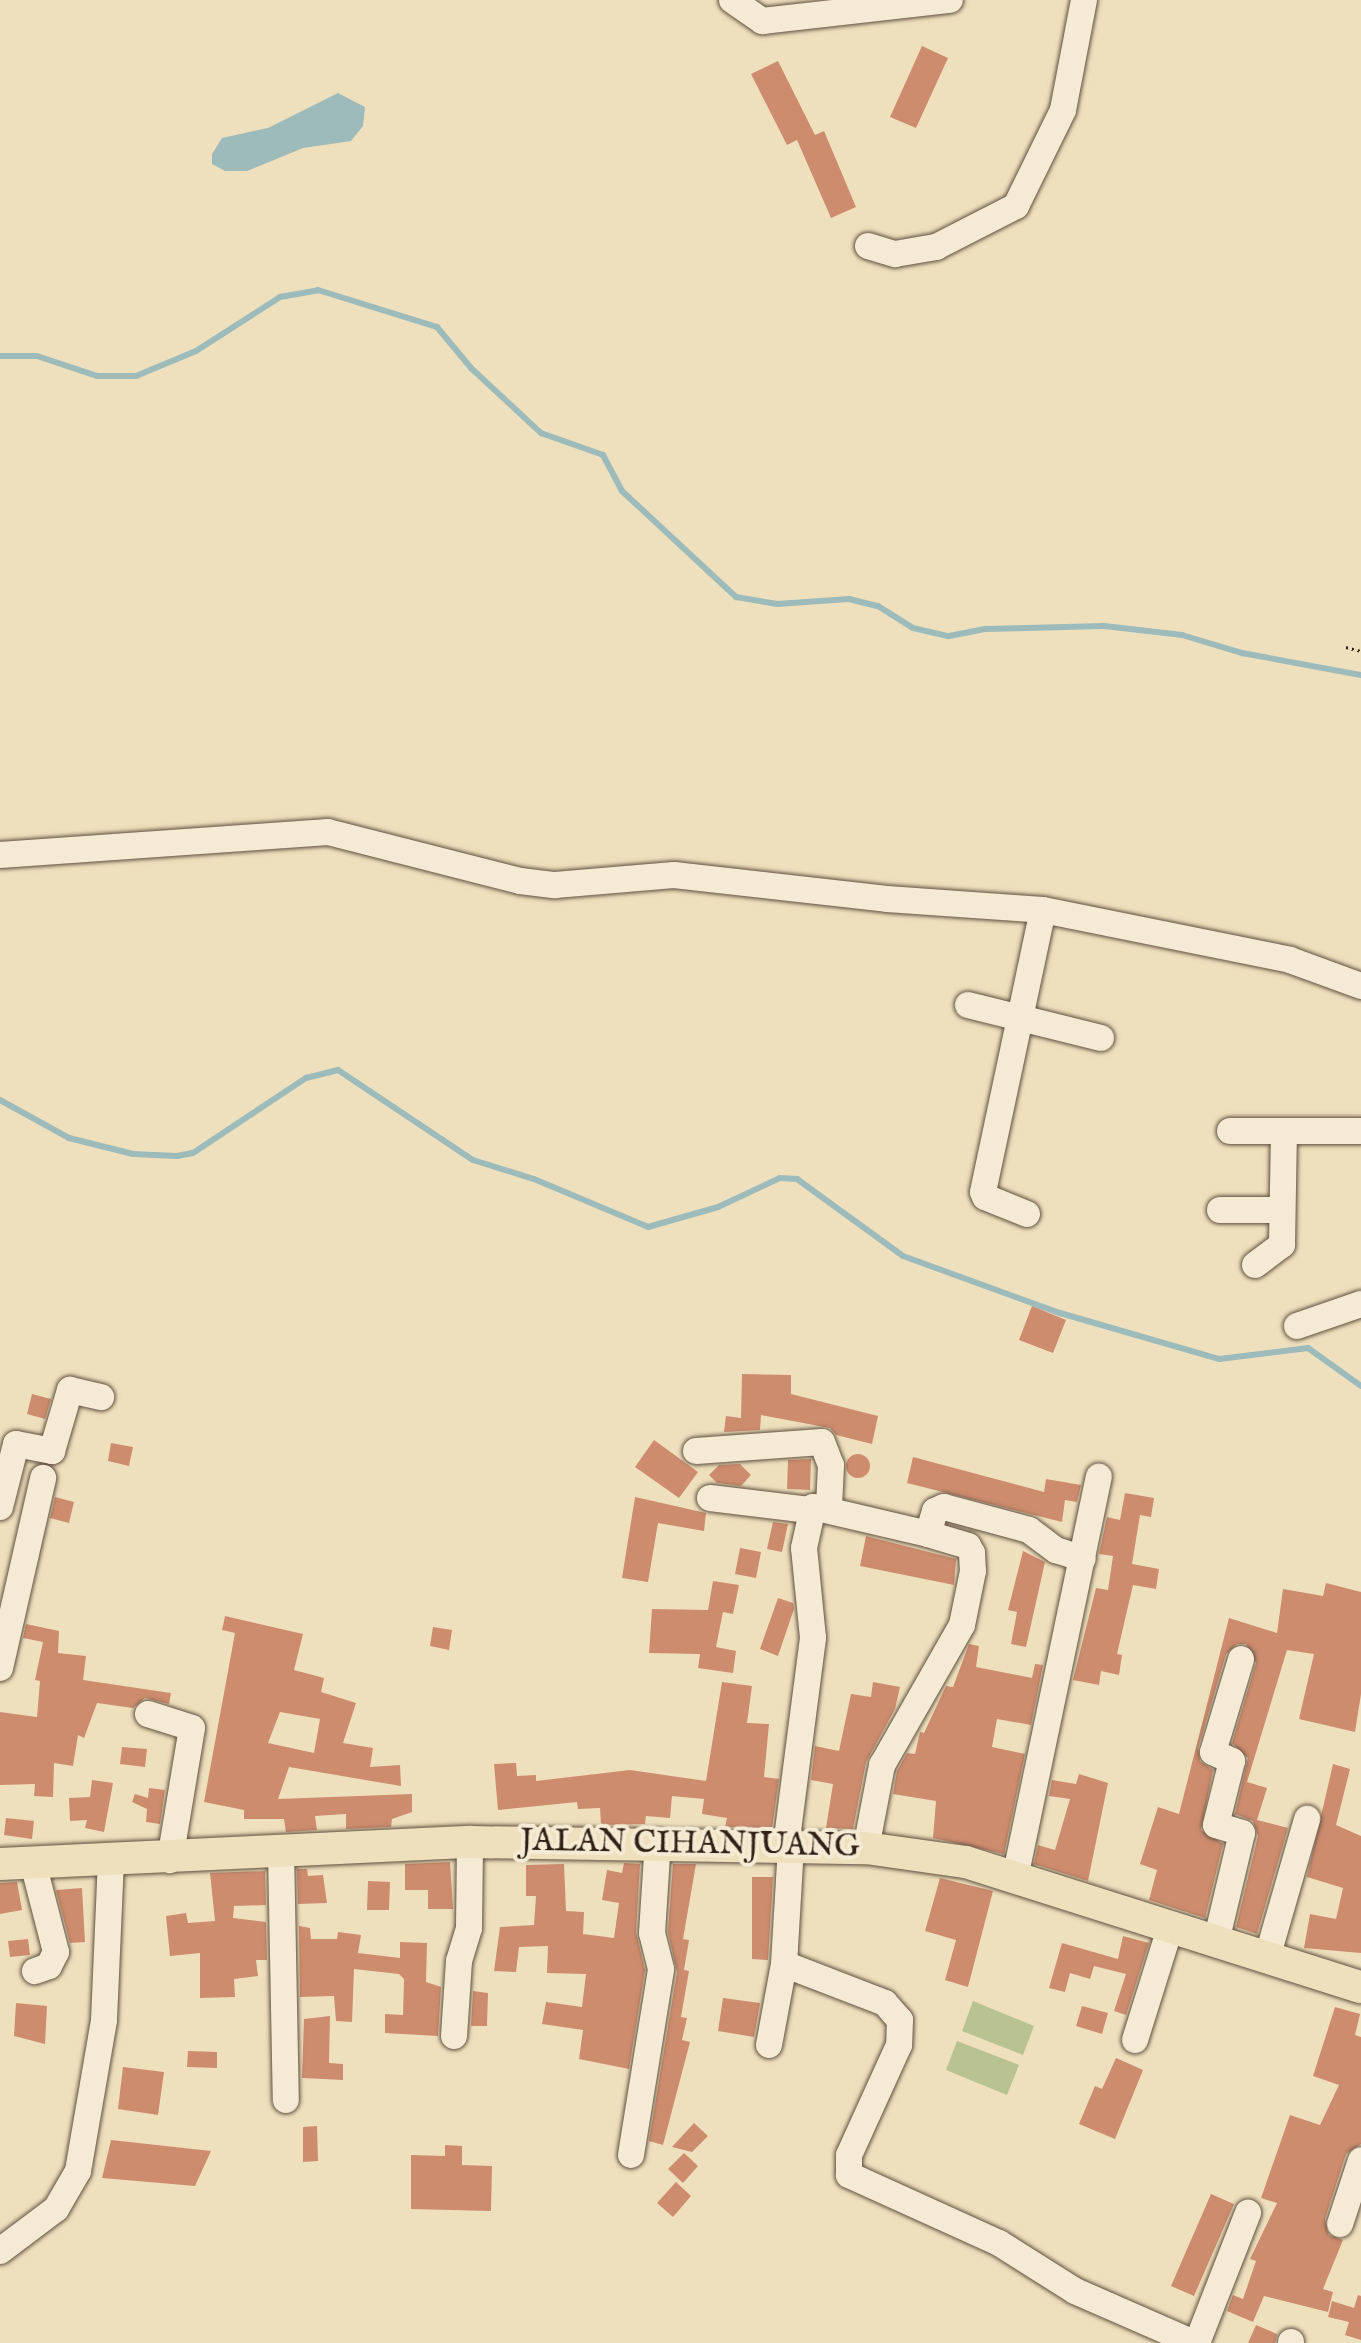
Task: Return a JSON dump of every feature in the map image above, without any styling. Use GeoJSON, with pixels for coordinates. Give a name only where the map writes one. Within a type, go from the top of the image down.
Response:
{"type":"FeatureCollection","features":[{"type":"Feature","properties":{"kind":"main road","name":"JALAN CIHANJUANG"},"geometry":{"type":"LineString","coordinates":[[0,1864],[170,1860],[281,1850],[470,1842],[658,1841],[866,1848],[966,1862],[1361,1987]]}},
{"type":"Feature","properties":{"kind":"street"},"geometry":{"type":"LineString","coordinates":[[732,0],[762,21],[950,0]]}},
{"type":"Feature","properties":{"kind":"street"},"geometry":{"type":"LineString","coordinates":[[868,246],[895,254],[936,247],[1016,206],[1063,110],[1084,0]]}},
{"type":"Feature","properties":{"kind":"street"},"geometry":{"type":"LineString","coordinates":[[0,855],[328,832],[520,881],[555,885],[687,876],[887,899],[1043,910],[1290,960],[1361,986]]}},
{"type":"Feature","properties":{"kind":"street"},"geometry":{"type":"LineString","coordinates":[[1027,1214],[985,1197],[983,1192],[1043,910]]}},
{"type":"Feature","properties":{"kind":"street"},"geometry":{"type":"LineString","coordinates":[[968,1005],[1101,1038]]}},
{"type":"Feature","properties":{"kind":"street"},"geometry":{"type":"LineString","coordinates":[[1230,1131],[1361,1131]]}},
{"type":"Feature","properties":{"kind":"street"},"geometry":{"type":"LineString","coordinates":[[1255,1265],[1282,1245],[1284,1131]]}},
{"type":"Feature","properties":{"kind":"street"},"geometry":{"type":"LineString","coordinates":[[1220,1210],[1282,1210]]}},
{"type":"Feature","properties":{"kind":"street"},"geometry":{"type":"LineString","coordinates":[[1297,1326],[1361,1304]]}},
{"type":"Feature","properties":{"kind":"street"},"geometry":{"type":"LineString","coordinates":[[0,1507],[16,1444],[52,1451],[70,1390],[101,1397]]}},
{"type":"Feature","properties":{"kind":"street"},"geometry":{"type":"LineString","coordinates":[[696,1451],[822,1442],[830,1451],[819,1509],[804,1561],[814,1610],[813,1638],[788,1846],[784,1964],[769,2045]]}},
{"type":"Feature","properties":{"kind":"street"},"geometry":{"type":"LineString","coordinates":[[1015,1878],[1099,1477]]}},
{"type":"Feature","properties":{"kind":"street"},"geometry":{"type":"LineString","coordinates":[[0,1668],[43,1478]]}},
{"type":"Feature","properties":{"kind":"street"},"geometry":{"type":"LineString","coordinates":[[710,1498],[819,1509],[928,1534],[968,1546],[972,1553],[973,1571],[962,1625],[882,1765],[866,1848]]}},
{"type":"Feature","properties":{"kind":"street"},"geometry":{"type":"LineString","coordinates":[[928,1534],[935,1511],[944,1507],[1029,1530],[1056,1550],[1083,1559]]}},
{"type":"Feature","properties":{"kind":"street"},"geometry":{"type":"LineString","coordinates":[[1216,1942],[1242,1833],[1215,1823],[1232,1761],[1213,1752],[1241,1659]]}},
{"type":"Feature","properties":{"kind":"street"},"geometry":{"type":"LineString","coordinates":[[148,1714],[192,1728],[170,1860]]}},
{"type":"Feature","properties":{"kind":"street"},"geometry":{"type":"LineString","coordinates":[[1267,1958],[1307,1819]]}},
{"type":"Feature","properties":{"kind":"street"},"geometry":{"type":"LineString","coordinates":[[631,2155],[661,1969],[652,1933],[658,1841]]}},
{"type":"Feature","properties":{"kind":"street"},"geometry":{"type":"LineString","coordinates":[[454,2036],[459,1961],[470,1917],[470,1842]]}},
{"type":"Feature","properties":{"kind":"street"},"geometry":{"type":"LineString","coordinates":[[281,1850],[286,2100]]}},
{"type":"Feature","properties":{"kind":"street"},"geometry":{"type":"LineString","coordinates":[[0,2251],[56,2209],[78,2171],[104,2020],[111,1862]]}},
{"type":"Feature","properties":{"kind":"street"},"geometry":{"type":"LineString","coordinates":[[33,1863],[56,1952],[49,1966],[35,1971]]}},
{"type":"Feature","properties":{"kind":"street"},"geometry":{"type":"LineString","coordinates":[[1135,2040],[1170,1928]]}},
{"type":"Feature","properties":{"kind":"street"},"geometry":{"type":"LineString","coordinates":[[784,1964],[885,2003],[900,2020],[899,2045],[849,2155],[849,2175],[999,2243],[1075,2291],[1196,2343],[1248,2213]]}},
{"type":"Feature","properties":{"kind":"street"},"geometry":{"type":"LineString","coordinates":[[1340,2224],[1361,2160]]}},
{"type":"Feature","properties":{"kind":"path"},"geometry":{"type":"LineString","coordinates":[[1346,647],[1361,651]]}},
{"type":"Feature","properties":{"kind":"green space"},"geometry":{"type":"Polygon","coordinates":[[[973,2001],[1034,2026],[1023,2055],[962,2031],[973,2001]]]}},
{"type":"Feature","properties":{"kind":"green space"},"geometry":{"type":"Polygon","coordinates":[[[957,2041],[1019,2065],[1007,2095],[946,2070],[957,2041]]]}},
{"type":"Feature","properties":{"kind":"water"},"geometry":{"type":"Polygon","coordinates":[[[338,93],[365,107],[363,126],[351,141],[303,148],[247,171],[225,171],[212,164],[212,154],[222,138],[268,128],[338,93]]]}},
{"type":"Feature","properties":{"kind":"building"},"geometry":{"type":"Polygon","coordinates":[[[922,46],[948,58],[916,128],[890,117],[922,46]]]}},
{"type":"Feature","properties":{"kind":"building"},"geometry":{"type":"Polygon","coordinates":[[[778,61],[815,135],[824,131],[856,207],[831,218],[797,140],[787,145],[751,74],[778,61]]]}},
{"type":"Feature","properties":{"kind":"building"},"geometry":{"type":"Polygon","coordinates":[[[1032,1306],[1066,1320],[1053,1353],[1019,1340],[1032,1306]]]}},
{"type":"Feature","properties":{"kind":"building"},"geometry":{"type":"Polygon","coordinates":[[[742,1374],[791,1375],[791,1394],[878,1416],[872,1444],[836,1435],[830,1428],[761,1415],[760,1430],[724,1432],[726,1416],[741,1418],[742,1374]]]}},
{"type":"Feature","properties":{"kind":"building"},"geometry":{"type":"Polygon","coordinates":[[[32,1394],[51,1399],[45,1419],[27,1414],[32,1394]]]}},
{"type":"Feature","properties":{"kind":"building"},"geometry":{"type":"Polygon","coordinates":[[[654,1440],[698,1472],[679,1498],[635,1467],[654,1440]]]}},
{"type":"Feature","properties":{"kind":"building"},"geometry":{"type":"Polygon","coordinates":[[[111,1443],[133,1447],[129,1466],[108,1461],[111,1443]]]}},
{"type":"Feature","properties":{"kind":"building"},"geometry":{"type":"Polygon","coordinates":[[[858,1454],[869,1461],[870,1466],[863,1477],[858,1478],[847,1471],[846,1466],[853,1455],[858,1454]]]}},
{"type":"Feature","properties":{"kind":"building"},"geometry":{"type":"Polygon","coordinates":[[[913,1457],[1044,1492],[1046,1479],[1081,1485],[1077,1502],[1065,1500],[1062,1522],[907,1483],[913,1457]]]}},
{"type":"Feature","properties":{"kind":"building"},"geometry":{"type":"Polygon","coordinates":[[[811,1459],[810,1490],[787,1489],[788,1460],[811,1459]]]}},
{"type":"Feature","properties":{"kind":"building"},"geometry":{"type":"Polygon","coordinates":[[[740,1464],[751,1475],[741,1486],[717,1483],[709,1475],[719,1465],[740,1464]]]}},
{"type":"Feature","properties":{"kind":"building"},"geometry":{"type":"Polygon","coordinates":[[[1125,1493],[1154,1498],[1151,1517],[1140,1515],[1132,1564],[1159,1569],[1156,1589],[1133,1585],[1117,1654],[1122,1655],[1119,1675],[1101,1671],[1099,1685],[1073,1680],[1096,1588],[1108,1590],[1113,1556],[1099,1554],[1107,1517],[1120,1520],[1125,1493]]]}},
{"type":"Feature","properties":{"kind":"building"},"geometry":{"type":"Polygon","coordinates":[[[55,1497],[74,1502],[69,1523],[50,1518],[55,1497]]]}},
{"type":"Feature","properties":{"kind":"building"},"geometry":{"type":"Polygon","coordinates":[[[635,1497],[706,1513],[704,1531],[658,1523],[648,1582],[622,1578],[635,1497]]]}},
{"type":"Feature","properties":{"kind":"building"},"geometry":{"type":"Polygon","coordinates":[[[773,1522],[788,1524],[782,1552],[767,1549],[773,1522]]]}},
{"type":"Feature","properties":{"kind":"building"},"geometry":{"type":"Polygon","coordinates":[[[866,1536],[956,1559],[954,1585],[860,1566],[866,1536]]]}},
{"type":"Feature","properties":{"kind":"building"},"geometry":{"type":"Polygon","coordinates":[[[740,1548],[761,1552],[756,1578],[735,1574],[740,1548]]]}},
{"type":"Feature","properties":{"kind":"building"},"geometry":{"type":"Polygon","coordinates":[[[1023,1551],[1045,1562],[1026,1647],[1011,1644],[1017,1612],[1008,1610],[1023,1551]]]}},
{"type":"Feature","properties":{"kind":"building"},"geometry":{"type":"Polygon","coordinates":[[[713,1581],[739,1585],[733,1614],[723,1612],[716,1647],[736,1651],[733,1673],[698,1668],[700,1654],[649,1653],[652,1609],[708,1610],[713,1581]]]}},
{"type":"Feature","properties":{"kind":"building"},"geometry":{"type":"Polygon","coordinates":[[[1326,1583],[1361,1592],[1361,1694],[1355,1732],[1299,1719],[1314,1654],[1287,1650],[1247,1782],[1267,1788],[1257,1820],[1288,1828],[1257,1934],[1236,1927],[1258,1836],[1253,1821],[1235,1814],[1248,1758],[1232,1743],[1256,1663],[1246,1644],[1237,1644],[1226,1654],[1198,1748],[1200,1761],[1213,1770],[1201,1830],[1223,1844],[1205,1918],[1149,1900],[1157,1870],[1140,1864],[1158,1807],[1179,1814],[1229,1618],[1277,1633],[1283,1589],[1323,1596],[1326,1583]]]}},
{"type":"Feature","properties":{"kind":"building"},"geometry":{"type":"Polygon","coordinates":[[[778,1598],[793,1603],[794,1609],[778,1656],[760,1649],[778,1598]]]}},
{"type":"Feature","properties":{"kind":"building"},"geometry":{"type":"Polygon","coordinates":[[[225,1616],[303,1634],[294,1670],[324,1678],[321,1692],[356,1703],[343,1743],[373,1748],[370,1767],[400,1765],[401,1786],[289,1767],[278,1799],[412,1794],[412,1812],[392,1819],[391,1827],[346,1829],[346,1814],[315,1816],[317,1830],[286,1832],[284,1819],[244,1819],[244,1810],[204,1802],[235,1633],[222,1630],[225,1616]],[[280,1712],[268,1743],[314,1753],[320,1719],[280,1712]]]}},
{"type":"Feature","properties":{"kind":"building"},"geometry":{"type":"Polygon","coordinates":[[[26,1624],[59,1631],[58,1653],[86,1656],[83,1680],[171,1693],[169,1704],[145,1698],[133,1708],[97,1703],[84,1738],[78,1735],[73,1766],[54,1763],[53,1797],[34,1796],[35,1784],[0,1785],[0,1712],[37,1717],[40,1681],[35,1680],[43,1642],[23,1638],[26,1624]]]}},
{"type":"Feature","properties":{"kind":"building"},"geometry":{"type":"Polygon","coordinates":[[[433,1627],[452,1630],[449,1650],[430,1646],[433,1627]]]}},
{"type":"Feature","properties":{"kind":"building"},"geometry":{"type":"Polygon","coordinates":[[[969,1644],[979,1646],[976,1667],[1032,1678],[1035,1664],[1043,1665],[1031,1725],[997,1719],[992,1747],[1025,1754],[1004,1854],[933,1838],[936,1801],[893,1794],[897,1771],[907,1753],[915,1754],[920,1732],[924,1733],[946,1686],[953,1687],[969,1644]]]}},
{"type":"Feature","properties":{"kind":"building"},"geometry":{"type":"Polygon","coordinates":[[[722,1682],[752,1686],[747,1723],[769,1724],[764,1777],[779,1779],[772,1828],[725,1827],[727,1818],[702,1814],[704,1799],[672,1796],[670,1818],[646,1816],[645,1824],[601,1825],[600,1808],[578,1809],[577,1802],[498,1810],[494,1764],[516,1763],[517,1776],[536,1775],[536,1781],[630,1770],[706,1781],[722,1682]]]}},
{"type":"Feature","properties":{"kind":"building"},"geometry":{"type":"Polygon","coordinates":[[[873,1682],[900,1687],[895,1709],[866,1762],[853,1829],[826,1828],[833,1784],[811,1780],[815,1746],[839,1751],[851,1694],[871,1697],[873,1682]]]}},
{"type":"Feature","properties":{"kind":"building"},"geometry":{"type":"Polygon","coordinates":[[[122,1747],[147,1749],[145,1767],[120,1764],[122,1747]]]}},
{"type":"Feature","properties":{"kind":"building"},"geometry":{"type":"Polygon","coordinates":[[[1333,1764],[1350,1769],[1336,1825],[1361,1836],[1361,1953],[1304,1948],[1310,1914],[1336,1919],[1343,1888],[1307,1877],[1333,1764]]]}},
{"type":"Feature","properties":{"kind":"building"},"geometry":{"type":"Polygon","coordinates":[[[1079,1774],[1108,1783],[1088,1881],[1034,1864],[1038,1845],[1055,1850],[1070,1799],[1049,1796],[1052,1780],[1076,1784],[1079,1774]]]}},
{"type":"Feature","properties":{"kind":"building"},"geometry":{"type":"Polygon","coordinates":[[[92,1780],[113,1783],[104,1832],[85,1828],[87,1820],[70,1821],[69,1798],[90,1797],[92,1780]]]}},
{"type":"Feature","properties":{"kind":"building"},"geometry":{"type":"Polygon","coordinates":[[[149,1788],[165,1790],[160,1824],[146,1822],[147,1809],[132,1802],[135,1794],[148,1798],[149,1788]]]}},
{"type":"Feature","properties":{"kind":"building"},"geometry":{"type":"Polygon","coordinates":[[[6,1818],[34,1821],[32,1839],[4,1835],[6,1818]]]}},
{"type":"Feature","properties":{"kind":"building"},"geometry":{"type":"Polygon","coordinates":[[[450,1862],[453,1909],[428,1909],[428,1890],[405,1890],[405,1864],[450,1862]]]}},
{"type":"Feature","properties":{"kind":"building"},"geometry":{"type":"Polygon","coordinates":[[[624,1863],[640,1864],[636,1932],[645,1970],[629,2069],[579,2059],[583,2030],[542,2024],[546,2002],[582,2007],[586,1974],[547,1973],[548,1946],[519,1947],[516,1972],[494,1971],[500,1927],[534,1925],[536,1896],[526,1896],[526,1865],[564,1864],[566,1911],[584,1912],[583,1934],[614,1938],[619,1903],[602,1900],[607,1870],[622,1873],[624,1863]]]}},
{"type":"Feature","properties":{"kind":"building"},"geometry":{"type":"Polygon","coordinates":[[[673,1864],[696,1864],[683,1939],[689,1940],[684,1970],[689,1971],[681,2017],[687,2018],[682,2040],[690,2042],[663,2145],[649,2141],[677,1972],[668,1932],[673,1864]]]}},
{"type":"Feature","properties":{"kind":"building"},"geometry":{"type":"Polygon","coordinates":[[[297,1869],[307,1869],[308,1876],[323,1875],[327,1903],[298,1904],[297,1869]]]}},
{"type":"Feature","properties":{"kind":"building"},"geometry":{"type":"Polygon","coordinates":[[[265,1871],[266,1905],[234,1906],[233,1918],[266,1922],[267,1960],[256,1960],[258,1976],[234,1979],[235,1997],[200,1998],[200,1953],[170,1956],[166,1916],[186,1913],[188,1923],[215,1921],[210,1873],[265,1871]]]}},
{"type":"Feature","properties":{"kind":"building"},"geometry":{"type":"Polygon","coordinates":[[[752,1877],[773,1877],[768,1960],[752,1959],[752,1877]]]}},
{"type":"Feature","properties":{"kind":"building"},"geometry":{"type":"Polygon","coordinates":[[[940,1878],[993,1891],[968,1987],[945,1980],[956,1940],[925,1931],[940,1878]]]}},
{"type":"Feature","properties":{"kind":"building"},"geometry":{"type":"Polygon","coordinates":[[[368,1881],[390,1882],[389,1910],[367,1910],[368,1881]]]}},
{"type":"Feature","properties":{"kind":"building"},"geometry":{"type":"Polygon","coordinates":[[[17,1882],[22,1910],[0,1914],[0,1883],[17,1882]]]}},
{"type":"Feature","properties":{"kind":"building"},"geometry":{"type":"Polygon","coordinates":[[[82,1888],[85,1942],[70,1943],[56,1890],[82,1888]]]}},
{"type":"Feature","properties":{"kind":"building"},"geometry":{"type":"Polygon","coordinates":[[[299,1926],[310,1928],[311,1939],[337,1939],[338,1932],[361,1935],[358,1953],[400,1958],[400,1942],[427,1943],[426,1982],[441,1987],[438,2036],[385,2033],[385,2014],[403,2015],[404,1979],[399,1974],[354,1969],[352,2022],[336,2021],[334,1996],[300,1997],[299,1926]]]}},
{"type":"Feature","properties":{"kind":"building"},"geometry":{"type":"Polygon","coordinates":[[[1123,1936],[1149,1943],[1126,2015],[1114,2011],[1126,1974],[1094,1966],[1090,1979],[1070,1973],[1065,1992],[1049,1988],[1062,1943],[1118,1959],[1123,1936]]]}},
{"type":"Feature","properties":{"kind":"building"},"geometry":{"type":"Polygon","coordinates":[[[28,1939],[30,1955],[10,1957],[8,1941],[28,1939]]]}},
{"type":"Feature","properties":{"kind":"building"},"geometry":{"type":"Polygon","coordinates":[[[473,1991],[488,1993],[487,2026],[471,2026],[473,1991]]]}},
{"type":"Feature","properties":{"kind":"building"},"geometry":{"type":"Polygon","coordinates":[[[723,1998],[760,2003],[754,2037],[718,2031],[723,1998]]]}},
{"type":"Feature","properties":{"kind":"building"},"geometry":{"type":"Polygon","coordinates":[[[16,2003],[47,2006],[45,2044],[14,2036],[16,2003]]]}},
{"type":"Feature","properties":{"kind":"building"},"geometry":{"type":"Polygon","coordinates":[[[1082,2006],[1108,2013],[1102,2034],[1076,2026],[1082,2006]]]}},
{"type":"Feature","properties":{"kind":"building"},"geometry":{"type":"Polygon","coordinates":[[[1335,2007],[1360,2014],[1355,2035],[1361,2037],[1361,2144],[1346,2154],[1325,2219],[1329,2235],[1343,2240],[1323,2289],[1333,2292],[1328,2312],[1264,2296],[1253,2322],[1227,2311],[1233,2295],[1243,2299],[1256,2261],[1250,2259],[1277,2203],[1261,2198],[1290,2115],[1320,2125],[1339,2085],[1313,2076],[1335,2007]]]}},
{"type":"Feature","properties":{"kind":"building"},"geometry":{"type":"Polygon","coordinates":[[[330,2016],[329,2063],[343,2064],[343,2080],[302,2078],[304,2019],[330,2016]]]}},
{"type":"Feature","properties":{"kind":"building"},"geometry":{"type":"Polygon","coordinates":[[[188,2051],[217,2052],[217,2068],[187,2067],[188,2051]]]}},
{"type":"Feature","properties":{"kind":"building"},"geometry":{"type":"Polygon","coordinates":[[[1116,2058],[1143,2070],[1115,2139],[1079,2124],[1095,2086],[1102,2089],[1116,2058]]]}},
{"type":"Feature","properties":{"kind":"building"},"geometry":{"type":"Polygon","coordinates":[[[123,2067],[164,2072],[158,2115],[118,2109],[123,2067]]]}},
{"type":"Feature","properties":{"kind":"building"},"geometry":{"type":"Polygon","coordinates":[[[694,2123],[708,2136],[692,2152],[672,2147],[694,2123]]]}},
{"type":"Feature","properties":{"kind":"building"},"geometry":{"type":"Polygon","coordinates":[[[317,2126],[318,2161],[303,2162],[303,2127],[317,2126]]]}},
{"type":"Feature","properties":{"kind":"building"},"geometry":{"type":"Polygon","coordinates":[[[111,2140],[211,2151],[195,2186],[102,2178],[111,2140]]]}},
{"type":"Feature","properties":{"kind":"building"},"geometry":{"type":"Polygon","coordinates":[[[445,2145],[462,2146],[462,2165],[492,2166],[491,2211],[411,2209],[411,2155],[445,2156],[445,2145]]]}},
{"type":"Feature","properties":{"kind":"building"},"geometry":{"type":"Polygon","coordinates":[[[684,2153],[698,2166],[683,2183],[668,2169],[684,2153]]]}},
{"type":"Feature","properties":{"kind":"building"},"geometry":{"type":"Polygon","coordinates":[[[676,2182],[691,2196],[673,2217],[657,2203],[676,2182]]]}},
{"type":"Feature","properties":{"kind":"building"},"geometry":{"type":"Polygon","coordinates":[[[1211,2194],[1234,2204],[1194,2296],[1171,2286],[1211,2194]]]}},
{"type":"Feature","properties":{"kind":"building"},"geometry":{"type":"Polygon","coordinates":[[[1358,2295],[1361,2296],[1361,2340],[1345,2335],[1349,2322],[1328,2317],[1332,2301],[1354,2308],[1358,2295]]]}},
{"type":"Feature","properties":{"kind":"building"},"geometry":{"type":"Polygon","coordinates":[[[1256,2325],[1277,2334],[1275,2343],[1248,2343],[1256,2325]]]}},
{"type":"Feature","properties":{"kind":"waterway"},"geometry":{"type":"LineString","coordinates":[[0,356],[37,356],[97,376],[136,376],[196,351],[280,297],[318,290],[437,327],[471,368],[541,433],[603,455],[622,491],[736,597],[777,604],[849,599],[878,606],[913,628],[949,636],[986,629],[1104,626],[1182,635],[1242,653],[1361,675]]}},
{"type":"Feature","properties":{"kind":"waterway"},"geometry":{"type":"LineString","coordinates":[[0,1100],[69,1138],[133,1154],[177,1156],[193,1153],[306,1078],[338,1070],[473,1160],[534,1179],[648,1227],[718,1207],[780,1178],[797,1179],[903,1256],[1060,1313],[1219,1359],[1308,1348],[1361,1386]]}}]}
